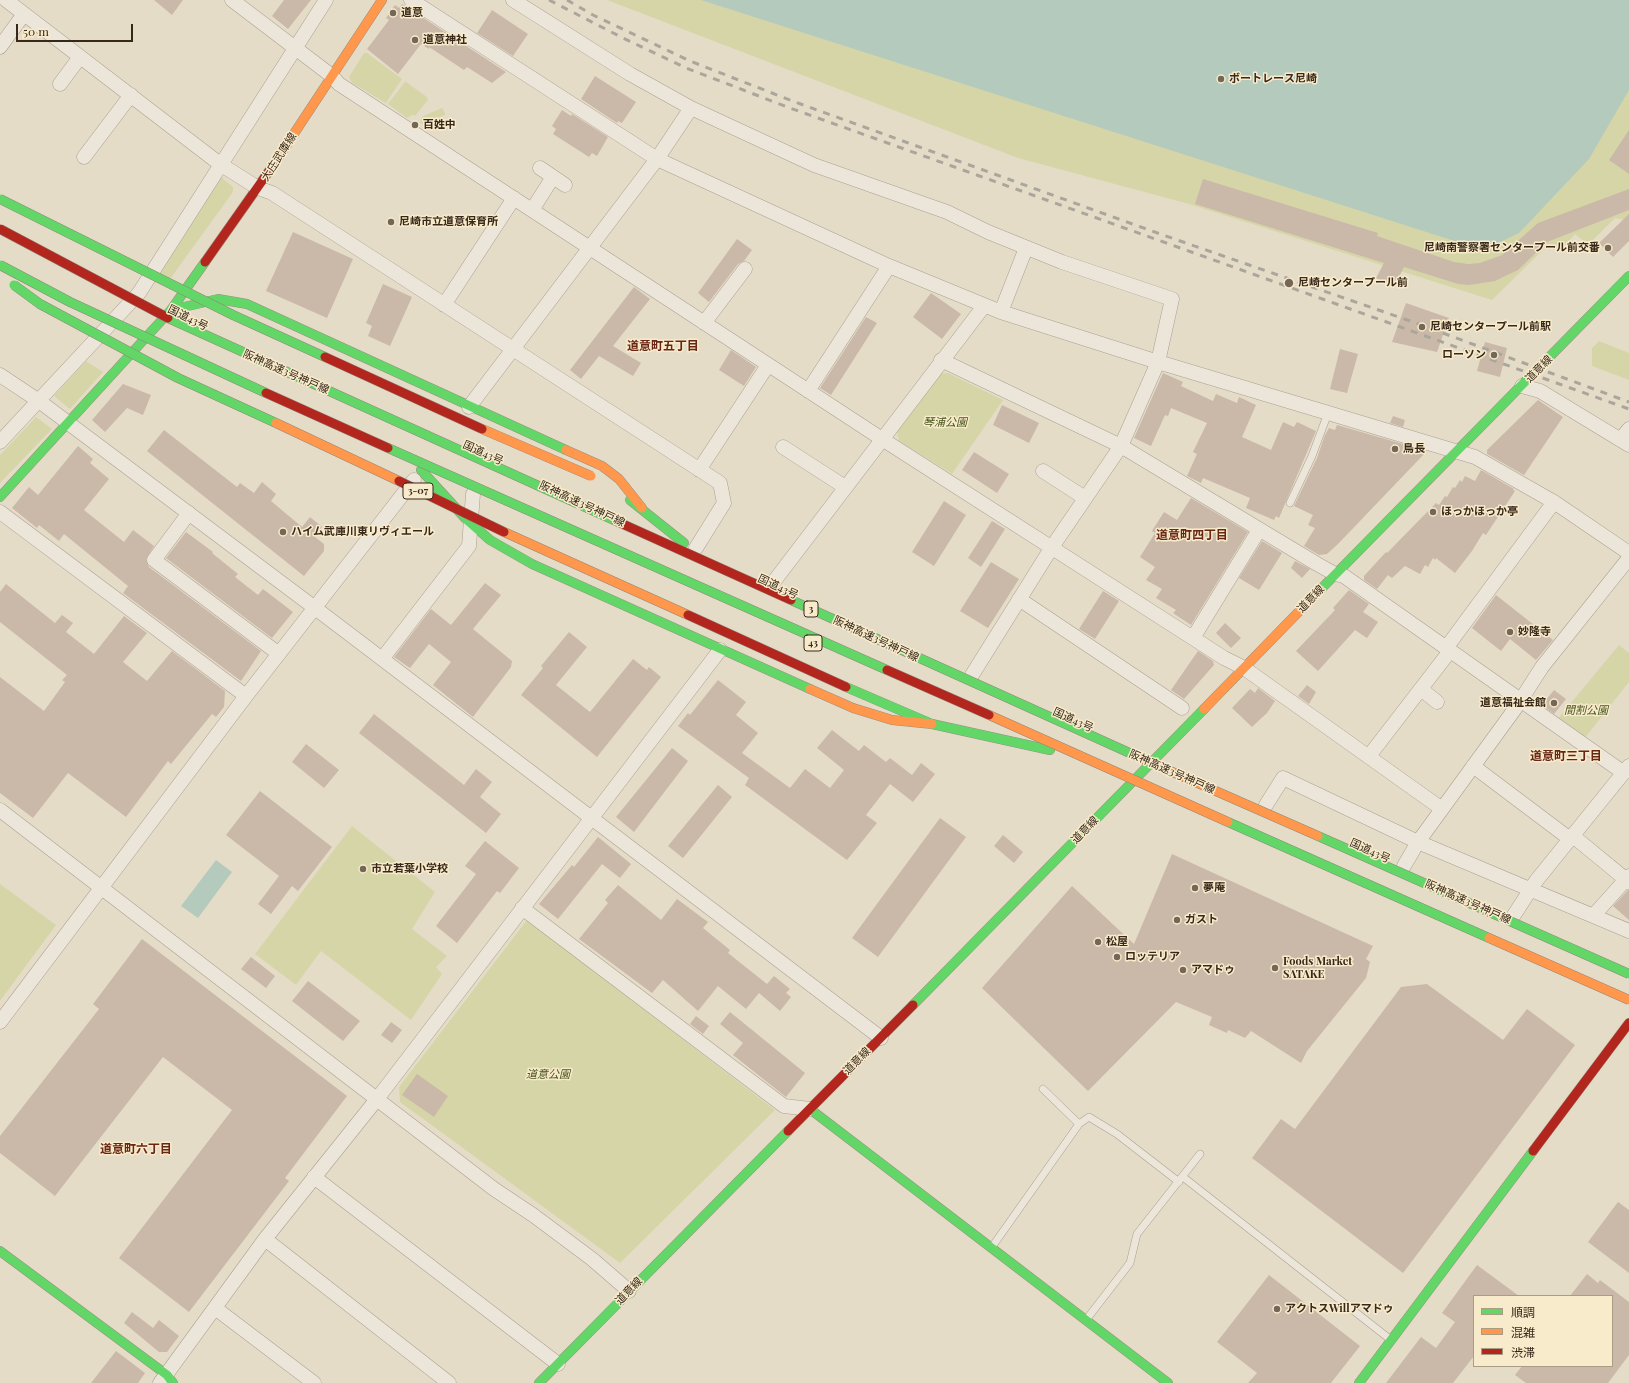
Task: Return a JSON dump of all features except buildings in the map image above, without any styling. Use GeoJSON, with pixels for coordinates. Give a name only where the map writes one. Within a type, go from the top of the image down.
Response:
{"type":"FeatureCollection","features":[{"type":"Feature","properties":{"kind":"main road","name":"大庄武庫線"},"geometry":{"type":"LineString","coordinates":[[0,497],[171,310],[258,188],[382,0]]}},
{"type":"Feature","properties":{"kind":"main road"},"geometry":{"type":"LineString","coordinates":[[0,199],[233,315],[428,405],[594,478]]}},
{"type":"Feature","properties":{"kind":"main road","name":"国道43号"},"geometry":{"type":"LineString","coordinates":[[0,221],[74,262],[171,310],[352,395],[690,545],[972,675],[1629,966]]}},
{"type":"Feature","properties":{"kind":"main road","name":"阪神高速3号神戸線"},"geometry":{"type":"LineString","coordinates":[[0,229],[119,293],[256,358],[1090,736],[1629,974]]}},
{"type":"Feature","properties":{"kind":"main road","name":"阪神高速3号神戸線"},"geometry":{"type":"LineString","coordinates":[[0,265],[70,302],[227,376],[1629,1000]]}},
{"type":"Feature","properties":{"kind":"main road","name":"43"},"geometry":{"type":"LineString","coordinates":[[0,274],[107,328],[473,494],[1629,1008]]}},
{"type":"Feature","properties":{"kind":"main road","name":"3-07"},"geometry":{"type":"LineString","coordinates":[[0,274],[40,304],[178,378],[314,440],[505,532],[846,687],[932,724]]}},
{"type":"Feature","properties":{"kind":"main road","name":"道意線"},"geometry":{"type":"LineString","coordinates":[[539,1383],[881,1038],[1156,756],[1335,574],[1458,452],[1629,276]]}},
{"type":"Feature","properties":{"kind":"main road"},"geometry":{"type":"LineString","coordinates":[[171,310],[218,299],[247,304],[469,407],[602,466],[619,479],[642,508]]}},
{"type":"Feature","properties":{"kind":"main road"},"geometry":{"type":"LineString","coordinates":[[421,470],[470,523],[490,540],[532,564],[720,650],[853,708],[892,720],[932,724],[1050,750]]}},
{"type":"Feature","properties":{"kind":"main road"},"geometry":{"type":"LineString","coordinates":[[617,492],[642,508],[690,545]]}},
{"type":"Feature","properties":{"kind":"main road"},"geometry":{"type":"LineString","coordinates":[[1359,1383],[1629,1023]]}},
{"type":"Feature","properties":{"kind":"main road"},"geometry":{"type":"LineString","coordinates":[[810,1109],[1168,1383]]}},
{"type":"Feature","properties":{"kind":"main road"},"geometry":{"type":"LineString","coordinates":[[0,1251],[167,1380]]}},
{"type":"Feature","properties":{"kind":"street"},"geometry":{"type":"LineString","coordinates":[[6,0],[220,164],[258,188],[272,193],[720,483],[724,503],[690,545]]}},
{"type":"Feature","properties":{"kind":"street"},"geometry":{"type":"LineString","coordinates":[[232,0],[332,76],[339,84],[882,439],[1193,638],[1244,668],[1370,756],[1442,809]]}},
{"type":"Feature","properties":{"kind":"street"},"geometry":{"type":"LineString","coordinates":[[0,442],[139,293],[326,0]]}},
{"type":"Feature","properties":{"kind":"street"},"geometry":{"type":"LineString","coordinates":[[411,0],[657,159],[889,266],[1001,312],[1158,362],[1475,457],[1554,502],[1629,553]]}},
{"type":"Feature","properties":{"kind":"street"},"geometry":{"type":"LineString","coordinates":[[513,0],[630,74],[691,108],[814,165],[947,212],[1026,248],[1062,262],[1172,299],[1158,362],[1121,446],[1052,547],[972,675]]}},
{"type":"Feature","properties":{"kind":"street"},"geometry":{"type":"LineString","coordinates":[[0,47],[24,14]]}},
{"type":"Feature","properties":{"kind":"street"},"geometry":{"type":"LineString","coordinates":[[60,84],[80,57]]}},
{"type":"Feature","properties":{"kind":"street"},"geometry":{"type":"LineString","coordinates":[[84,157],[131,95]]}},
{"type":"Feature","properties":{"kind":"street"},"geometry":{"type":"LineString","coordinates":[[469,407],[657,159],[691,108]]}},
{"type":"Feature","properties":{"kind":"street"},"geometry":{"type":"LineString","coordinates":[[540,168],[565,185]]}},
{"type":"Feature","properties":{"kind":"street"},"geometry":{"type":"LineString","coordinates":[[532,210],[553,177]]}},
{"type":"Feature","properties":{"kind":"street"},"geometry":{"type":"LineString","coordinates":[[444,305],[514,198]]}},
{"type":"Feature","properties":{"kind":"street"},"geometry":{"type":"LineString","coordinates":[[1001,312],[1026,248]]}},
{"type":"Feature","properties":{"kind":"street"},"geometry":{"type":"LineString","coordinates":[[808,391],[889,266]]}},
{"type":"Feature","properties":{"kind":"street"},"geometry":{"type":"LineString","coordinates":[[704,323],[745,269]]}},
{"type":"Feature","properties":{"kind":"street"},"geometry":{"type":"LineString","coordinates":[[772,584],[941,360],[984,306]]}},
{"type":"Feature","properties":{"kind":"street"},"geometry":{"type":"LineString","coordinates":[[941,360],[1121,446],[1259,530],[1335,574],[1344,576],[1520,700],[1627,769],[1532,889],[1514,916]]}},
{"type":"Feature","properties":{"kind":"street"},"geometry":{"type":"LineString","coordinates":[[699,470],[768,365]]}},
{"type":"Feature","properties":{"kind":"street"},"geometry":{"type":"LineString","coordinates":[[0,375],[39,400],[382,658],[881,1038]]}},
{"type":"Feature","properties":{"kind":"street"},"geometry":{"type":"LineString","coordinates":[[1522,386],[1540,392],[1626,438]]}},
{"type":"Feature","properties":{"kind":"street"},"geometry":{"type":"LineString","coordinates":[[783,447],[845,487]]}},
{"type":"Feature","properties":{"kind":"street"},"geometry":{"type":"LineString","coordinates":[[0,1022],[246,696],[421,470]]}},
{"type":"Feature","properties":{"kind":"street"},"geometry":{"type":"LineString","coordinates":[[1043,472],[1085,498]]}},
{"type":"Feature","properties":{"kind":"street"},"geometry":{"type":"LineString","coordinates":[[382,658],[469,546],[473,494]]}},
{"type":"Feature","properties":{"kind":"street"},"geometry":{"type":"LineString","coordinates":[[1370,756],[1421,689],[1554,502]]}},
{"type":"Feature","properties":{"kind":"street"},"geometry":{"type":"LineString","coordinates":[[0,512],[246,696]]}},
{"type":"Feature","properties":{"kind":"street"},"geometry":{"type":"LineString","coordinates":[[189,513],[154,560],[279,654]]}},
{"type":"Feature","properties":{"kind":"street"},"geometry":{"type":"LineString","coordinates":[[1193,638],[1259,530]]}},
{"type":"Feature","properties":{"kind":"street"},"geometry":{"type":"LineString","coordinates":[[1404,866],[1418,842],[1542,668],[1629,558]]}},
{"type":"Feature","properties":{"kind":"street"},"geometry":{"type":"LineString","coordinates":[[1019,599],[1182,708]]}},
{"type":"Feature","properties":{"kind":"street"},"geometry":{"type":"LineString","coordinates":[[167,1380],[215,1308],[265,1239],[377,1099],[720,650]]}},
{"type":"Feature","properties":{"kind":"street"},"geometry":{"type":"LineString","coordinates":[[1421,689],[1437,702]]}},
{"type":"Feature","properties":{"kind":"street"},"geometry":{"type":"LineString","coordinates":[[1473,766],[1628,879],[1594,915]]}},
{"type":"Feature","properties":{"kind":"street"},"geometry":{"type":"LineString","coordinates":[[1266,805],[1283,778],[1418,842],[1629,931]]}},
{"type":"Feature","properties":{"kind":"street"},"geometry":{"type":"LineString","coordinates":[[0,810],[494,1189],[534,1215],[592,1259],[629,1291]]}},
{"type":"Feature","properties":{"kind":"street"},"geometry":{"type":"LineString","coordinates":[[522,908],[784,1106],[810,1109]]}},
{"type":"Feature","properties":{"kind":"street"},"geometry":{"type":"LineString","coordinates":[[314,1177],[558,1364]]}},
{"type":"Feature","properties":{"kind":"street"},"geometry":{"type":"LineString","coordinates":[[265,1239],[448,1383]]}},
{"type":"Feature","properties":{"kind":"street"},"geometry":{"type":"LineString","coordinates":[[215,1308],[314,1383]]}},
{"type":"Feature","properties":{"kind":"lane"},"geometry":{"type":"LineString","coordinates":[[1290,503],[1312,456],[1328,413]]}},
{"type":"Feature","properties":{"kind":"lane"},"geometry":{"type":"LineString","coordinates":[[1042,1089],[1079,1124]]}},
{"type":"Feature","properties":{"kind":"lane"},"geometry":{"type":"LineString","coordinates":[[991,1248],[1079,1124],[1088,1117],[1117,1134],[1181,1179],[1391,1340]]}},
{"type":"Feature","properties":{"kind":"lane"},"geometry":{"type":"LineString","coordinates":[[1086,1320],[1130,1263],[1137,1234],[1200,1154]]}},
{"type":"Feature","properties":{"kind":"green space","name":"ボートレース尼崎"},"geometry":{"type":"Polygon","coordinates":[[[607,0],[1629,0],[1629,221],[1615,218],[1588,245],[1575,234],[1563,248],[1549,244],[1492,300],[1189,204],[1018,158],[607,0]]]}},
{"type":"Feature","properties":{"kind":"green space"},"geometry":{"type":"Polygon","coordinates":[[[364,53],[367,53],[402,79],[386,103],[352,83],[349,77],[364,53]]]}},
{"type":"Feature","properties":{"kind":"green space"},"geometry":{"type":"Polygon","coordinates":[[[406,82],[427,97],[428,100],[415,116],[412,115],[407,118],[388,104],[406,82]]]}},
{"type":"Feature","properties":{"kind":"green space"},"geometry":{"type":"Polygon","coordinates":[[[442,108],[445,115],[421,124],[420,122],[423,116],[442,108]]]}},
{"type":"Feature","properties":{"kind":"green space"},"geometry":{"type":"Polygon","coordinates":[[[221,177],[233,187],[233,192],[170,279],[158,273],[221,177]]]}},
{"type":"Feature","properties":{"kind":"green space"},"geometry":{"type":"Polygon","coordinates":[[[1599,341],[1629,353],[1629,380],[1592,366],[1592,348],[1599,341]]]}},
{"type":"Feature","properties":{"kind":"green space"},"geometry":{"type":"Polygon","coordinates":[[[86,361],[103,372],[70,409],[54,396],[86,361]]]}},
{"type":"Feature","properties":{"kind":"green space","name":"琴浦公園"},"geometry":{"type":"Polygon","coordinates":[[[948,373],[1003,400],[952,474],[899,441],[897,431],[939,374],[948,373]]]}},
{"type":"Feature","properties":{"kind":"green space"},"geometry":{"type":"Polygon","coordinates":[[[36,417],[52,429],[0,483],[0,455],[36,417]]]}},
{"type":"Feature","properties":{"kind":"green space","name":"間割公園"},"geometry":{"type":"Polygon","coordinates":[[[1619,645],[1629,653],[1629,682],[1584,739],[1556,721],[1619,645]]]}},
{"type":"Feature","properties":{"kind":"green space"},"geometry":{"type":"Polygon","coordinates":[[[352,826],[435,892],[412,929],[447,956],[436,967],[442,974],[411,1020],[321,951],[296,985],[255,954],[352,826]]]}},
{"type":"Feature","properties":{"kind":"green space"},"geometry":{"type":"Polygon","coordinates":[[[0,884],[56,925],[0,1001],[0,884]]]}},
{"type":"Feature","properties":{"kind":"green space","name":"道意公園"},"geometry":{"type":"Polygon","coordinates":[[[527,920],[775,1110],[620,1263],[400,1102],[399,1087],[527,920]]]}},
{"type":"Feature","properties":{"kind":"shaded area","name":"ボートレース尼崎"},"geometry":{"type":"Polygon","coordinates":[[[701,0],[1629,0],[1629,90],[1589,159],[1519,233],[1494,245],[1467,245],[701,0]]]}},
{"type":"Feature","properties":{"kind":"shaded area"},"geometry":{"type":"Polygon","coordinates":[[[216,860],[232,872],[198,918],[181,906],[216,860]]]}},
{"type":"Feature","properties":{"kind":"railway"},"geometry":{"type":"LineString","coordinates":[[549,0],[686,68],[790,108],[1629,409]]}},
{"type":"Feature","properties":{"kind":"railway"},"geometry":{"type":"LineString","coordinates":[[567,0],[593,15],[690,61],[795,102],[1163,235],[1413,322],[1629,402]]}},
{"type":"Feature","properties":{"kind":"traffic: fast"},"geometry":{"type":"LineString","coordinates":[[0,199],[233,315],[325,357]]}},
{"type":"Feature","properties":{"kind":"traffic: fast"},"geometry":{"type":"LineString","coordinates":[[0,497],[171,310],[205,262]]}},
{"type":"Feature","properties":{"kind":"traffic: fast"},"geometry":{"type":"LineString","coordinates":[[0,265],[70,302],[266,393]]}},
{"type":"Feature","properties":{"kind":"traffic: fast"},"geometry":{"type":"LineString","coordinates":[[1317,593],[1629,276]]}},
{"type":"Feature","properties":{"kind":"traffic: fast"},"geometry":{"type":"LineString","coordinates":[[14,285],[40,304],[178,378],[276,423]]}},
{"type":"Feature","properties":{"kind":"traffic: fast"},"geometry":{"type":"LineString","coordinates":[[171,310],[218,299],[247,304],[566,450]]}},
{"type":"Feature","properties":{"kind":"traffic: fast"},"geometry":{"type":"LineString","coordinates":[[168,318],[616,521]]}},
{"type":"Feature","properties":{"kind":"traffic: fast"},"geometry":{"type":"LineString","coordinates":[[388,448],[887,670]]}},
{"type":"Feature","properties":{"kind":"traffic: fast"},"geometry":{"type":"LineString","coordinates":[[421,470],[465,518],[490,540],[532,564],[810,689]]}},
{"type":"Feature","properties":{"kind":"traffic: fast"},"geometry":{"type":"LineString","coordinates":[[630,500],[684,543]]}},
{"type":"Feature","properties":{"kind":"traffic: fast"},"geometry":{"type":"LineString","coordinates":[[791,600],[1143,759]]}},
{"type":"Feature","properties":{"kind":"traffic: fast"},"geometry":{"type":"LineString","coordinates":[[846,687],[932,724],[1050,750]]}},
{"type":"Feature","properties":{"kind":"traffic: fast"},"geometry":{"type":"LineString","coordinates":[[913,1005],[1204,709]]}},
{"type":"Feature","properties":{"kind":"traffic: fast"},"geometry":{"type":"LineString","coordinates":[[1228,822],[1489,938]]}},
{"type":"Feature","properties":{"kind":"traffic: fast"},"geometry":{"type":"LineString","coordinates":[[1318,836],[1629,974]]}},
{"type":"Feature","properties":{"kind":"traffic: fast"},"geometry":{"type":"LineString","coordinates":[[810,1109],[1168,1383]]}},
{"type":"Feature","properties":{"kind":"traffic: fast"},"geometry":{"type":"LineString","coordinates":[[539,1383],[788,1131]]}},
{"type":"Feature","properties":{"kind":"traffic: fast"},"geometry":{"type":"LineString","coordinates":[[1359,1383],[1533,1151]]}},
{"type":"Feature","properties":{"kind":"traffic: fast"},"geometry":{"type":"LineString","coordinates":[[0,1251],[167,1375],[173,1383]]}},
{"type":"Feature","properties":{"kind":"traffic: slow"},"geometry":{"type":"LineString","coordinates":[[274,164],[382,0]]}},
{"type":"Feature","properties":{"kind":"traffic: slow"},"geometry":{"type":"LineString","coordinates":[[276,423],[399,481]]}},
{"type":"Feature","properties":{"kind":"traffic: slow"},"geometry":{"type":"LineString","coordinates":[[482,429],[591,476]]}},
{"type":"Feature","properties":{"kind":"traffic: slow"},"geometry":{"type":"LineString","coordinates":[[566,450],[602,466],[619,479],[642,508]]}},
{"type":"Feature","properties":{"kind":"traffic: slow"},"geometry":{"type":"LineString","coordinates":[[504,532],[688,615]]}},
{"type":"Feature","properties":{"kind":"traffic: slow"},"geometry":{"type":"LineString","coordinates":[[1204,709],[1317,593]]}},
{"type":"Feature","properties":{"kind":"traffic: slow"},"geometry":{"type":"LineString","coordinates":[[810,689],[853,708],[892,720],[932,724]]}},
{"type":"Feature","properties":{"kind":"traffic: slow"},"geometry":{"type":"LineString","coordinates":[[989,715],[1228,822]]}},
{"type":"Feature","properties":{"kind":"traffic: slow"},"geometry":{"type":"LineString","coordinates":[[1143,759],[1318,836]]}},
{"type":"Feature","properties":{"kind":"traffic: slow"},"geometry":{"type":"LineString","coordinates":[[1489,938],[1629,1000]]}},
{"type":"Feature","properties":{"kind":"traffic: jam"},"geometry":{"type":"LineString","coordinates":[[205,262],[274,164]]}},
{"type":"Feature","properties":{"kind":"traffic: jam"},"geometry":{"type":"LineString","coordinates":[[0,229],[168,318]]}},
{"type":"Feature","properties":{"kind":"traffic: jam"},"geometry":{"type":"LineString","coordinates":[[325,357],[482,429]]}},
{"type":"Feature","properties":{"kind":"traffic: jam"},"geometry":{"type":"LineString","coordinates":[[266,393],[388,448]]}},
{"type":"Feature","properties":{"kind":"traffic: jam"},"geometry":{"type":"LineString","coordinates":[[399,481],[504,532]]}},
{"type":"Feature","properties":{"kind":"traffic: jam"},"geometry":{"type":"LineString","coordinates":[[616,521],[791,600]]}},
{"type":"Feature","properties":{"kind":"traffic: jam"},"geometry":{"type":"LineString","coordinates":[[688,615],[846,687]]}},
{"type":"Feature","properties":{"kind":"traffic: jam"},"geometry":{"type":"LineString","coordinates":[[887,670],[989,715]]}},
{"type":"Feature","properties":{"kind":"traffic: jam"},"geometry":{"type":"LineString","coordinates":[[788,1131],[913,1005]]}},
{"type":"Feature","properties":{"kind":"traffic: jam"},"geometry":{"type":"LineString","coordinates":[[1533,1151],[1629,1023]]}},
{"type":"Feature","properties":{"kind":"place","name":"道意"},"geometry":{"type":"Point","coordinates":[393,13]}},
{"type":"Feature","properties":{"kind":"place","name":"道意神社"},"geometry":{"type":"Point","coordinates":[415,40]}},
{"type":"Feature","properties":{"kind":"place","name":"ボートレース尼崎"},"geometry":{"type":"Point","coordinates":[1221,79]}},
{"type":"Feature","properties":{"kind":"place","name":"百姓中"},"geometry":{"type":"Point","coordinates":[415,125]}},
{"type":"Feature","properties":{"kind":"place","name":"尼崎市立道意保育所"},"geometry":{"type":"Point","coordinates":[391,222]}},
{"type":"Feature","properties":{"kind":"place","name":"尼崎南警察署センタープール前交番"},"geometry":{"type":"Point","coordinates":[1608,248]}},
{"type":"Feature","properties":{"kind":"place","name":"尼崎センタープール前"},"geometry":{"type":"Point","coordinates":[1289,283]}},
{"type":"Feature","properties":{"kind":"place","name":"尼崎センタープール前駅"},"geometry":{"type":"Point","coordinates":[1422,327]}},
{"type":"Feature","properties":{"kind":"place","name":"ローソン"},"geometry":{"type":"Point","coordinates":[1494,355]}},
{"type":"Feature","properties":{"kind":"place","name":"鳥長"},"geometry":{"type":"Point","coordinates":[1395,449]}},
{"type":"Feature","properties":{"kind":"place","name":"ほっかほっか亭"},"geometry":{"type":"Point","coordinates":[1433,512]}},
{"type":"Feature","properties":{"kind":"place","name":"ハイム武庫川東リヴィエール"},"geometry":{"type":"Point","coordinates":[283,532]}},
{"type":"Feature","properties":{"kind":"place","name":"妙隆寺"},"geometry":{"type":"Point","coordinates":[1510,632]}},
{"type":"Feature","properties":{"kind":"place","name":"道意福祉会館"},"geometry":{"type":"Point","coordinates":[1554,703]}},
{"type":"Feature","properties":{"kind":"place","name":"市立若葉小学校"},"geometry":{"type":"Point","coordinates":[363,869]}},
{"type":"Feature","properties":{"kind":"place","name":"夢庵"},"geometry":{"type":"Point","coordinates":[1195,888]}},
{"type":"Feature","properties":{"kind":"place","name":"ガスト"},"geometry":{"type":"Point","coordinates":[1177,920]}},
{"type":"Feature","properties":{"kind":"place","name":"松屋"},"geometry":{"type":"Point","coordinates":[1098,942]}},
{"type":"Feature","properties":{"kind":"place","name":"ロッテリア"},"geometry":{"type":"Point","coordinates":[1117,957]}},
{"type":"Feature","properties":{"kind":"place","name":"Foods Market SATAKE"},"geometry":{"type":"Point","coordinates":[1275,968]}},
{"type":"Feature","properties":{"kind":"place","name":"アマドゥ"},"geometry":{"type":"Point","coordinates":[1183,970]}},
{"type":"Feature","properties":{"kind":"place","name":"アクトスWillアマドゥ"},"geometry":{"type":"Point","coordinates":[1277,1309]}},
{"type":"Feature","properties":{"kind":"district","name":"道意町五丁目"},"geometry":{"type":"Point","coordinates":[663,346]}},
{"type":"Feature","properties":{"kind":"district","name":"道意町四丁目"},"geometry":{"type":"Point","coordinates":[1192,535]}},
{"type":"Feature","properties":{"kind":"district","name":"道意町三丁目"},"geometry":{"type":"Point","coordinates":[1566,756]}},
{"type":"Feature","properties":{"kind":"district","name":"道意町六丁目"},"geometry":{"type":"Point","coordinates":[136,1149]}}]}
